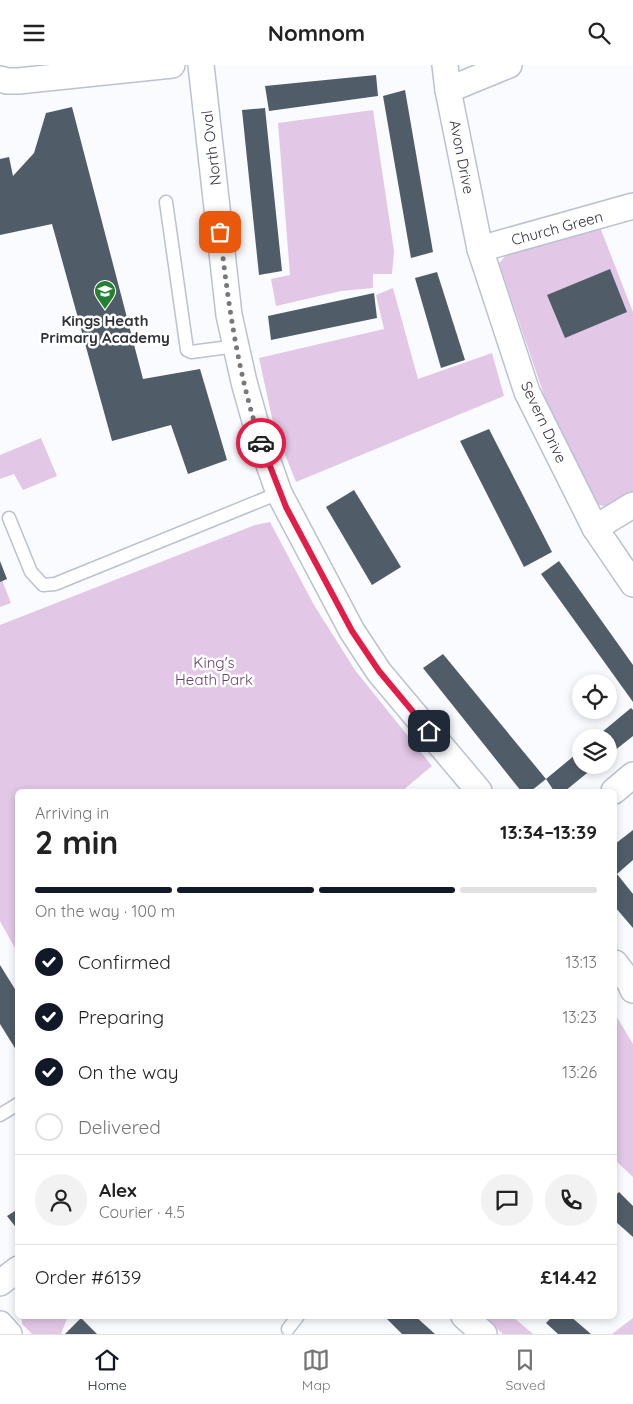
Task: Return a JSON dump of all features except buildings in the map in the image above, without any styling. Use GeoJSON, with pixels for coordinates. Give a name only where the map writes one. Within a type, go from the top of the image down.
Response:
{"type":"FeatureCollection","features":[{"type":"Feature","properties":{"kind":"street"},"geometry":{"type":"LineString","coordinates":[[4,80],[172,65]]}},
{"type":"Feature","properties":{"kind":"street","name":"North Oval"},"geometry":{"type":"LineString","coordinates":[[201,65],[230,315],[244,382],[260,439],[279,493],[352,631],[379,671],[477,789]]}},
{"type":"Feature","properties":{"kind":"street","name":"Avon Drive"},"geometry":{"type":"LineString","coordinates":[[445,65],[448,90],[480,249]]}},
{"type":"Feature","properties":{"kind":"street"},"geometry":{"type":"LineString","coordinates":[[448,90],[509,65]]}},
{"type":"Feature","properties":{"kind":"street","name":"Church Green"},"geometry":{"type":"LineString","coordinates":[[480,249],[633,207]]}},
{"type":"Feature","properties":{"kind":"street","name":"Severn Drive"},"geometry":{"type":"LineString","coordinates":[[480,249],[527,392],[595,528],[633,584]]}},
{"type":"Feature","properties":{"kind":"street"},"geometry":{"type":"LineString","coordinates":[[595,528],[633,505]]}},
{"type":"Feature","properties":{"kind":"street"},"geometry":{"type":"LineString","coordinates":[[616,789],[633,775]]}},
{"type":"Feature","properties":{"kind":"street"},"geometry":{"type":"LineString","coordinates":[[617,966],[633,990]]}},
{"type":"Feature","properties":{"kind":"street"},"geometry":{"type":"LineString","coordinates":[[0,1283],[15,1271]]}},
{"type":"Feature","properties":{"kind":"street"},"geometry":{"type":"LineString","coordinates":[[467,1319],[484,1334]]}},
{"type":"Feature","properties":{"kind":"street"},"geometry":{"type":"LineString","coordinates":[[0,1324],[9,1334]]}},
{"type":"Feature","properties":{"kind":"lane"},"geometry":{"type":"LineString","coordinates":[[166,202],[187,350],[191,352],[237,346]]}},
{"type":"Feature","properties":{"kind":"lane"},"geometry":{"type":"LineString","coordinates":[[9,518],[31,572],[43,585],[55,584],[279,493]]}},
{"type":"Feature","properties":{"kind":"lane"},"geometry":{"type":"LineString","coordinates":[[1,1113],[15,1106]]}},
{"type":"Feature","properties":{"kind":"lane"},"geometry":{"type":"LineString","coordinates":[[288,1329],[296,1319]]}},
{"type":"Feature","properties":{"kind":"green space"},"geometry":{"type":"Polygon","coordinates":[[[373,110],[394,251],[392,274],[373,274],[373,288],[341,291],[276,306],[271,279],[290,275],[278,123],[373,110]]]}},
{"type":"Feature","properties":{"kind":"green space"},"geometry":{"type":"Polygon","coordinates":[[[598,222],[633,312],[633,496],[611,509],[597,504],[545,398],[499,263],[509,252],[598,222]]]}},
{"type":"Feature","properties":{"kind":"green space"},"geometry":{"type":"Polygon","coordinates":[[[393,288],[418,379],[492,353],[504,396],[296,482],[274,427],[259,358],[384,329],[376,295],[393,288]]]}},
{"type":"Feature","properties":{"kind":"green space"},"geometry":{"type":"Polygon","coordinates":[[[41,438],[57,476],[23,490],[14,474],[0,479],[0,455],[41,438]]]}},
{"type":"Feature","properties":{"kind":"green space","name":"King's Heath Park"},"geometry":{"type":"Polygon","coordinates":[[[270,522],[314,605],[355,670],[432,766],[404,789],[15,789],[15,948],[0,921],[0,625],[255,525],[270,522]]]}},
{"type":"Feature","properties":{"kind":"green space"},"geometry":{"type":"Polygon","coordinates":[[[0,575],[11,603],[0,607],[0,575]]]}},
{"type":"Feature","properties":{"kind":"green space"},"geometry":{"type":"Polygon","coordinates":[[[617,1017],[633,1044],[633,1177],[617,1162],[617,1017]]]}},
{"type":"Feature","properties":{"kind":"green space"},"geometry":{"type":"Polygon","coordinates":[[[633,1318],[633,1334],[612,1334],[633,1318]]]}},
{"type":"Feature","properties":{"kind":"green space"},"geometry":{"type":"Polygon","coordinates":[[[21,1319],[67,1319],[61,1334],[32,1334],[22,1324],[21,1319]]]}},
{"type":"Feature","properties":{"kind":"green space"},"geometry":{"type":"Polygon","coordinates":[[[486,1319],[516,1319],[533,1334],[503,1334],[486,1319]]]}},
{"type":"Feature","properties":{"kind":"way so far"},"geometry":{"type":"LineString","coordinates":[[220,232],[230,315],[244,382],[261,443]]}},
{"type":"Feature","properties":{"kind":"place","name":"Kings Heath Primary Academy"},"geometry":{"type":"Point","coordinates":[105,310]}},
{"type":"Feature","properties":{"kind":"route"},"geometry":{"type":"LineString","coordinates":[[261,443],[279,493],[352,631],[379,671],[429,731]]}}]}
